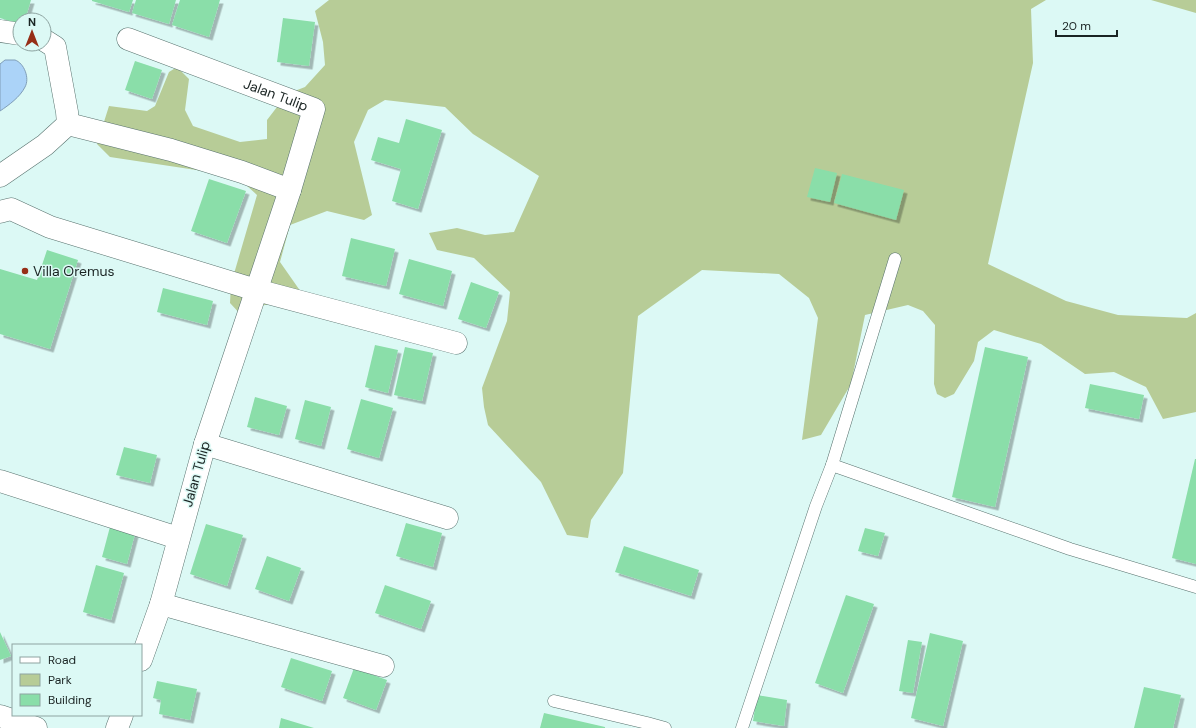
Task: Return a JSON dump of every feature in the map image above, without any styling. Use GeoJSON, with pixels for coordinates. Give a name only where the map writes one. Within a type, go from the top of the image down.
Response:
{"type":"FeatureCollection","features":[{"type":"Feature","properties":{"kind":"street"},"geometry":{"type":"LineString","coordinates":[[0,31],[12,33]]}},
{"type":"Feature","properties":{"kind":"street","name":"Jalan Tulip"},"geometry":{"type":"LineString","coordinates":[[128,38],[314,109],[290,190],[205,444],[161,604],[142,657]]}},
{"type":"Feature","properties":{"kind":"street"},"geometry":{"type":"LineString","coordinates":[[52,45],[55,47],[68,124]]}},
{"type":"Feature","properties":{"kind":"street"},"geometry":{"type":"LineString","coordinates":[[68,124],[178,152],[242,172],[290,190]]}},
{"type":"Feature","properties":{"kind":"street"},"geometry":{"type":"LineString","coordinates":[[0,176],[45,145],[68,124]]}},
{"type":"Feature","properties":{"kind":"street"},"geometry":{"type":"LineString","coordinates":[[0,212],[11,209],[50,227],[256,290],[456,343]]}},
{"type":"Feature","properties":{"kind":"street"},"geometry":{"type":"LineString","coordinates":[[205,444],[447,518]]}},
{"type":"Feature","properties":{"kind":"street"},"geometry":{"type":"LineString","coordinates":[[0,481],[178,538]]}},
{"type":"Feature","properties":{"kind":"street"},"geometry":{"type":"LineString","coordinates":[[161,604],[382,666]]}},
{"type":"Feature","properties":{"kind":"street"},"geometry":{"type":"LineString","coordinates":[[0,716],[36,728]]}},
{"type":"Feature","properties":{"kind":"street"},"geometry":{"type":"LineString","coordinates":[[117,728],[122,716]]}},
{"type":"Feature","properties":{"kind":"lane"},"geometry":{"type":"LineString","coordinates":[[742,728],[816,506],[832,465],[895,259]]}},
{"type":"Feature","properties":{"kind":"lane"},"geometry":{"type":"LineString","coordinates":[[832,465],[1070,549],[1196,587]]}},
{"type":"Feature","properties":{"kind":"lane"},"geometry":{"type":"LineString","coordinates":[[554,701],[647,722],[665,728]]}},
{"type":"Feature","properties":{"kind":"green space"},"geometry":{"type":"Polygon","coordinates":[[[329,0],[1046,0],[1031,9],[1033,63],[988,264],[1066,301],[1118,315],[1187,318],[1196,313],[1196,412],[1163,419],[1146,387],[1114,372],[1085,374],[1041,344],[994,330],[978,342],[974,361],[954,394],[945,398],[937,394],[934,384],[935,325],[923,311],[908,305],[865,315],[851,384],[821,435],[802,440],[818,318],[809,298],[779,274],[702,270],[638,316],[623,473],[591,520],[588,538],[567,535],[541,482],[488,425],[482,388],[507,321],[510,292],[474,258],[437,250],[429,233],[457,228],[485,235],[514,232],[539,176],[473,134],[445,107],[385,100],[368,110],[354,142],[372,215],[364,220],[327,211],[290,225],[280,262],[301,292],[296,300],[259,306],[243,317],[230,303],[231,284],[257,195],[236,176],[110,157],[97,144],[109,106],[147,111],[155,106],[169,72],[177,67],[189,79],[185,110],[193,126],[240,142],[267,139],[267,120],[287,94],[305,87],[325,65],[323,42],[315,11],[329,0]]]}},
{"type":"Feature","properties":{"kind":"green space"},"geometry":{"type":"Polygon","coordinates":[[[1151,0],[1196,0],[1196,13],[1151,0]]]}},
{"type":"Feature","properties":{"kind":"water"},"geometry":{"type":"Polygon","coordinates":[[[5,60],[15,60],[21,64],[27,79],[25,87],[20,94],[0,111],[0,64],[5,60]]]}},
{"type":"Feature","properties":{"kind":"building"},"geometry":{"type":"Polygon","coordinates":[[[0,0],[31,0],[27,12],[12,12],[12,22],[0,18],[0,0]]]}},
{"type":"Feature","properties":{"kind":"building"},"geometry":{"type":"Polygon","coordinates":[[[92,0],[133,0],[129,12],[92,0]]]}},
{"type":"Feature","properties":{"kind":"building"},"geometry":{"type":"Polygon","coordinates":[[[136,0],[176,0],[169,24],[132,13],[136,0]]]}},
{"type":"Feature","properties":{"kind":"building"},"geometry":{"type":"Polygon","coordinates":[[[180,0],[220,0],[209,37],[172,25],[180,0]]]}},
{"type":"Feature","properties":{"kind":"building"},"geometry":{"type":"Polygon","coordinates":[[[283,18],[315,22],[309,66],[277,62],[283,18]]]}},
{"type":"Feature","properties":{"kind":"building"},"geometry":{"type":"Polygon","coordinates":[[[135,61],[162,70],[152,99],[125,90],[135,61]]]}},
{"type":"Feature","properties":{"kind":"building"},"geometry":{"type":"Polygon","coordinates":[[[406,119],[442,130],[418,209],[392,201],[401,169],[371,160],[378,137],[399,143],[406,119]]]}},
{"type":"Feature","properties":{"kind":"building"},"geometry":{"type":"Polygon","coordinates":[[[815,168],[837,173],[830,202],[807,197],[815,168]]]}},
{"type":"Feature","properties":{"kind":"building"},"geometry":{"type":"Polygon","coordinates":[[[842,174],[904,190],[896,220],[834,203],[842,174]]]}},
{"type":"Feature","properties":{"kind":"building"},"geometry":{"type":"Polygon","coordinates":[[[209,179],[246,191],[227,243],[191,231],[209,179]]]}},
{"type":"Feature","properties":{"kind":"building"},"geometry":{"type":"Polygon","coordinates":[[[351,238],[395,249],[386,286],[342,276],[351,238]]]}},
{"type":"Feature","properties":{"kind":"building"},"geometry":{"type":"Polygon","coordinates":[[[47,250],[78,260],[50,349],[0,334],[0,269],[37,280],[47,250]]]}},
{"type":"Feature","properties":{"kind":"building"},"geometry":{"type":"Polygon","coordinates":[[[409,259],[452,271],[443,306],[399,294],[409,259]]]}},
{"type":"Feature","properties":{"kind":"building"},"geometry":{"type":"Polygon","coordinates":[[[471,282],[499,292],[486,328],[458,319],[471,282]]]}},
{"type":"Feature","properties":{"kind":"building"},"geometry":{"type":"Polygon","coordinates":[[[163,288],[213,301],[207,325],[157,312],[163,288]]]}},
{"type":"Feature","properties":{"kind":"building"},"geometry":{"type":"Polygon","coordinates":[[[375,345],[398,350],[388,393],[365,387],[375,345]]]}},
{"type":"Feature","properties":{"kind":"building"},"geometry":{"type":"Polygon","coordinates":[[[405,347],[433,353],[422,401],[394,395],[405,347]]]}},
{"type":"Feature","properties":{"kind":"building"},"geometry":{"type":"Polygon","coordinates":[[[985,347],[1028,357],[995,507],[952,497],[985,347]]]}},
{"type":"Feature","properties":{"kind":"building"},"geometry":{"type":"Polygon","coordinates":[[[1090,384],[1144,395],[1139,419],[1085,408],[1090,384]]]}},
{"type":"Feature","properties":{"kind":"building"},"geometry":{"type":"Polygon","coordinates":[[[255,397],[287,406],[279,435],[247,427],[255,397]]]}},
{"type":"Feature","properties":{"kind":"building"},"geometry":{"type":"Polygon","coordinates":[[[361,399],[393,408],[379,458],[347,449],[361,399]]]}},
{"type":"Feature","properties":{"kind":"building"},"geometry":{"type":"Polygon","coordinates":[[[305,400],[331,407],[321,446],[295,439],[305,400]]]}},
{"type":"Feature","properties":{"kind":"building"},"geometry":{"type":"Polygon","coordinates":[[[124,447],[157,455],[150,483],[116,475],[124,447]]]}},
{"type":"Feature","properties":{"kind":"building"},"geometry":{"type":"Polygon","coordinates":[[[1196,459],[1196,564],[1172,558],[1196,459]]]}},
{"type":"Feature","properties":{"kind":"building"},"geometry":{"type":"Polygon","coordinates":[[[111,523],[136,530],[127,564],[102,557],[111,523]]]}},
{"type":"Feature","properties":{"kind":"building"},"geometry":{"type":"Polygon","coordinates":[[[406,523],[442,533],[433,567],[396,556],[406,523]]]}},
{"type":"Feature","properties":{"kind":"building"},"geometry":{"type":"Polygon","coordinates":[[[206,524],[243,535],[227,586],[190,574],[206,524]]]}},
{"type":"Feature","properties":{"kind":"building"},"geometry":{"type":"Polygon","coordinates":[[[865,528],[885,533],[878,556],[858,551],[865,528]]]}},
{"type":"Feature","properties":{"kind":"building"},"geometry":{"type":"Polygon","coordinates":[[[624,546],[699,570],[691,596],[615,572],[624,546]]]}},
{"type":"Feature","properties":{"kind":"building"},"geometry":{"type":"Polygon","coordinates":[[[267,556],[301,568],[289,601],[255,589],[267,556]]]}},
{"type":"Feature","properties":{"kind":"building"},"geometry":{"type":"Polygon","coordinates":[[[96,565],[124,573],[111,620],[83,612],[96,565]]]}},
{"type":"Feature","properties":{"kind":"building"},"geometry":{"type":"Polygon","coordinates":[[[385,585],[431,601],[421,629],[375,613],[385,585]]]}},
{"type":"Feature","properties":{"kind":"building"},"geometry":{"type":"Polygon","coordinates":[[[846,595],[874,604],[843,693],[815,683],[846,595]]]}},
{"type":"Feature","properties":{"kind":"building"},"geometry":{"type":"Polygon","coordinates":[[[0,632],[11,656],[0,660],[0,632]]]}},
{"type":"Feature","properties":{"kind":"building"},"geometry":{"type":"Polygon","coordinates":[[[930,633],[963,641],[943,726],[911,718],[930,633]]]}},
{"type":"Feature","properties":{"kind":"building"},"geometry":{"type":"Polygon","coordinates":[[[908,640],[922,642],[913,693],[899,691],[908,640]]]}},
{"type":"Feature","properties":{"kind":"building"},"geometry":{"type":"Polygon","coordinates":[[[291,658],[332,671],[322,701],[281,687],[291,658]]]}},
{"type":"Feature","properties":{"kind":"building"},"geometry":{"type":"Polygon","coordinates":[[[354,668],[387,680],[376,710],[343,698],[354,668]]]}},
{"type":"Feature","properties":{"kind":"building"},"geometry":{"type":"Polygon","coordinates":[[[157,681],[197,689],[190,720],[159,714],[161,700],[153,698],[157,681]]]}},
{"type":"Feature","properties":{"kind":"building"},"geometry":{"type":"Polygon","coordinates":[[[1144,687],[1181,695],[1173,728],[1134,728],[1144,687]]]}},
{"type":"Feature","properties":{"kind":"building"},"geometry":{"type":"Polygon","coordinates":[[[757,695],[787,700],[784,726],[753,721],[757,695]]]}},
{"type":"Feature","properties":{"kind":"building"},"geometry":{"type":"Polygon","coordinates":[[[544,713],[605,727],[605,728],[540,728],[544,713]]]}},
{"type":"Feature","properties":{"kind":"building"},"geometry":{"type":"Polygon","coordinates":[[[281,718],[314,728],[279,728],[281,718]]]}},
{"type":"Feature","properties":{"kind":"place","name":"Villa Oremus"},"geometry":{"type":"Point","coordinates":[25,271]}}]}
